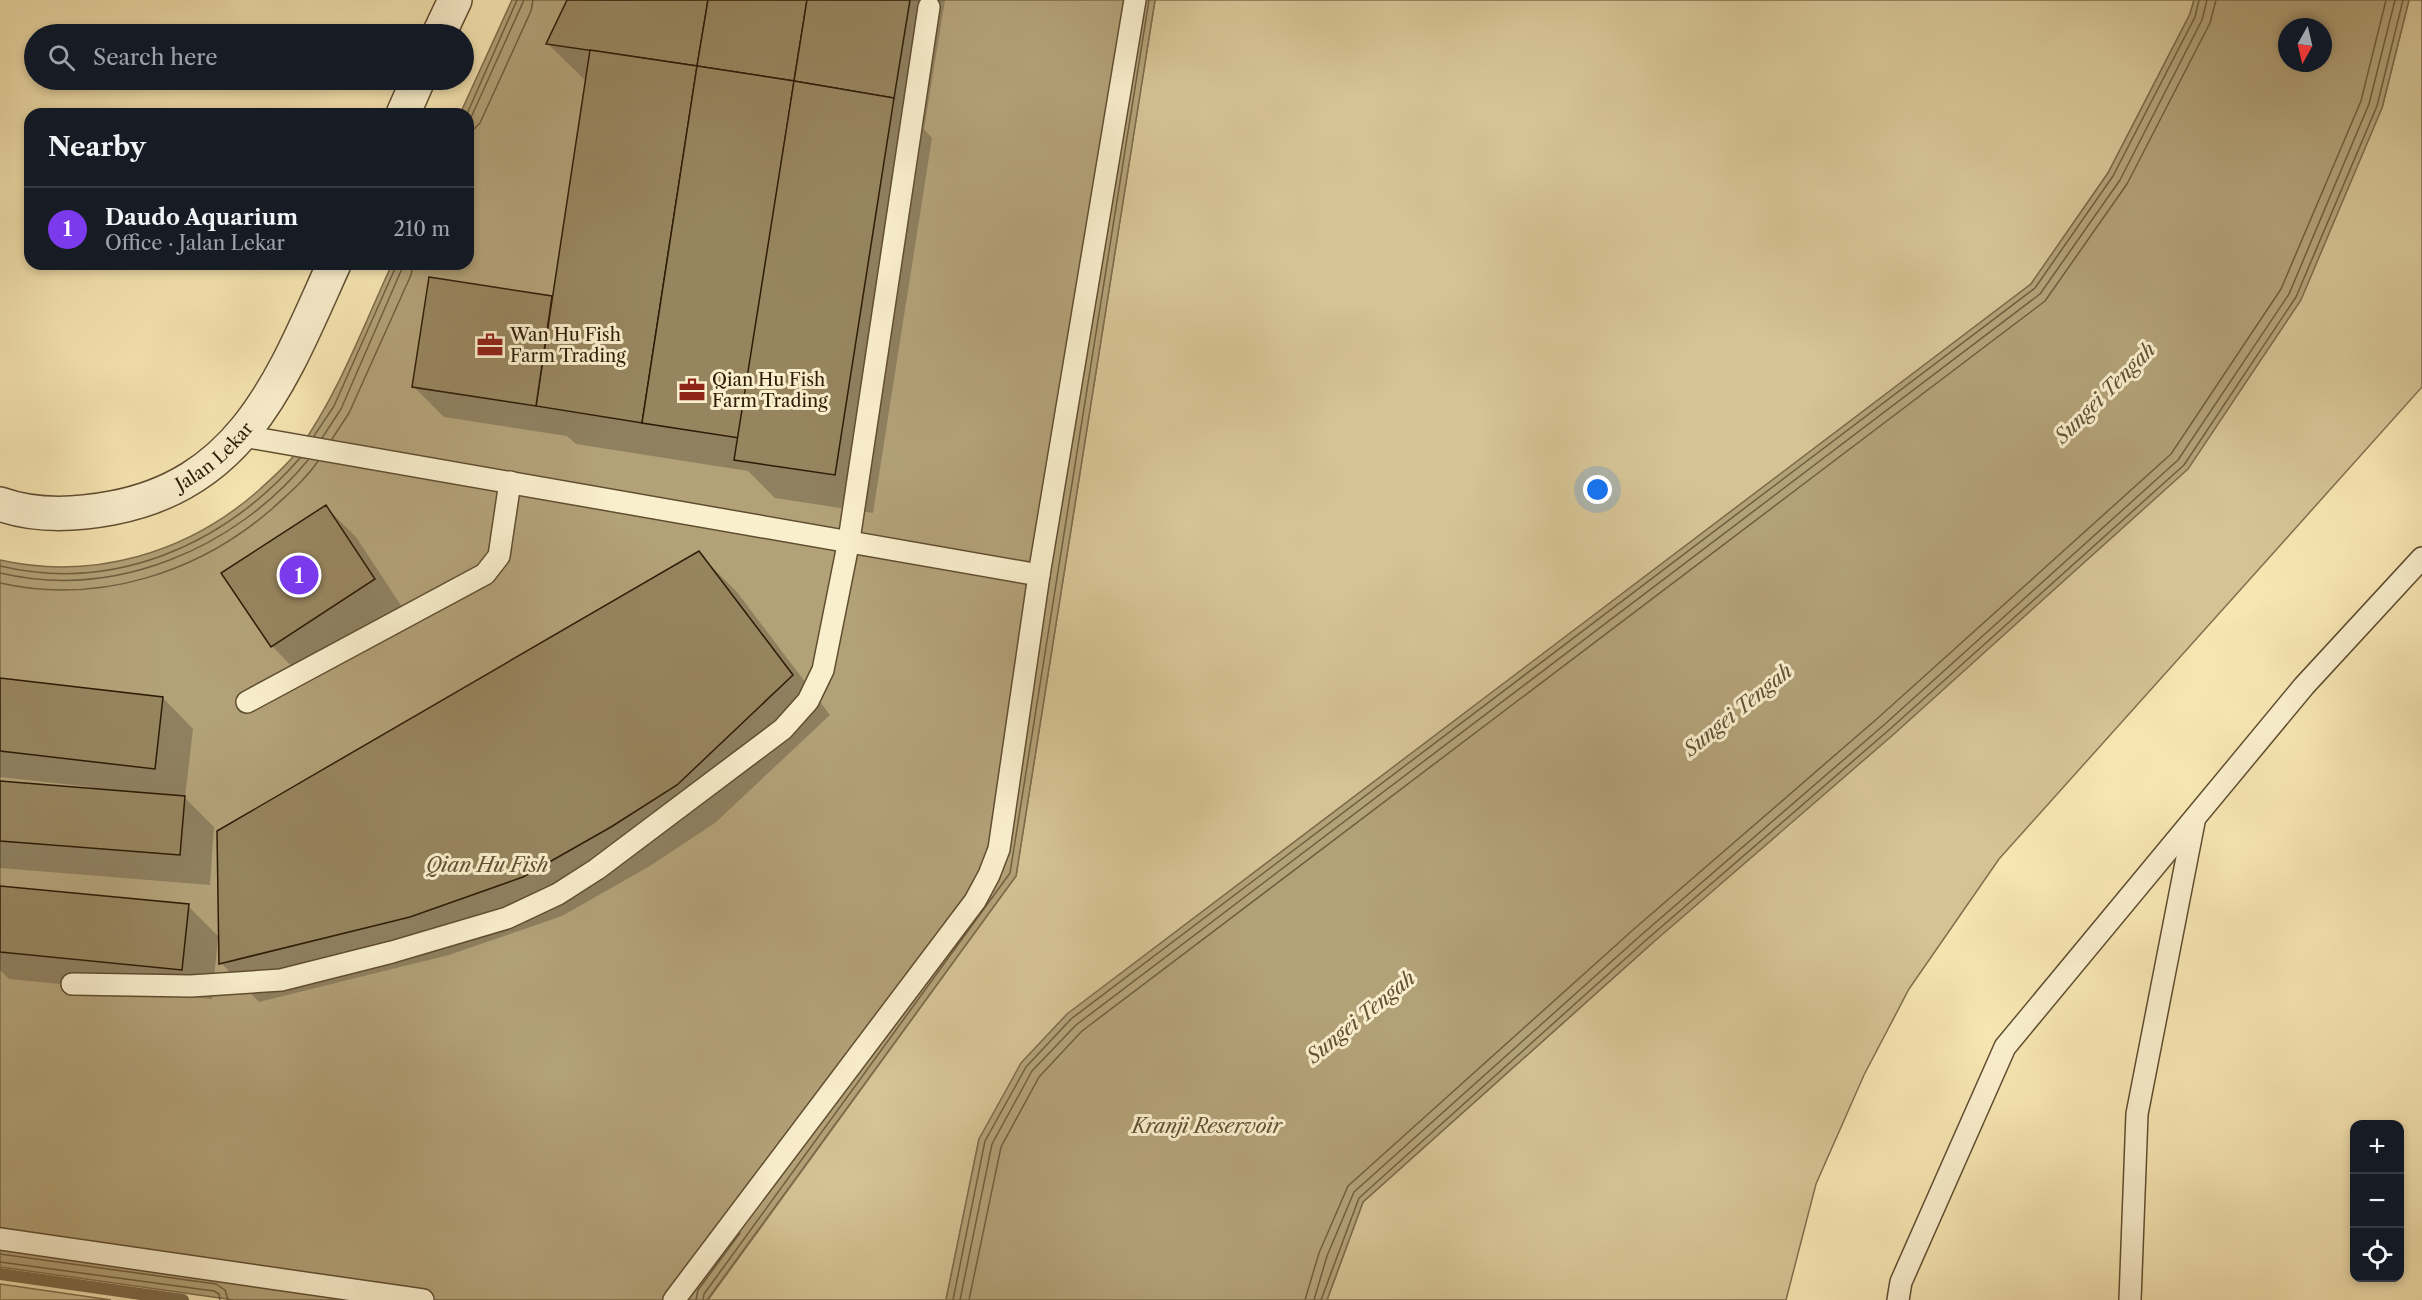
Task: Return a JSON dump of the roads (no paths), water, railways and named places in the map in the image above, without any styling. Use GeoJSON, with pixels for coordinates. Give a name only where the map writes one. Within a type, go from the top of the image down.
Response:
{"type":"FeatureCollection","features":[{"type":"Feature","properties":{"kind":"street"},"geometry":{"type":"LineString","coordinates":[[444,24],[455,0]]}},
{"type":"Feature","properties":{"kind":"street"},"geometry":{"type":"LineString","coordinates":[[406,108],[414,90]]}},
{"type":"Feature","properties":{"kind":"street","name":"Jalan Lekar"},"geometry":{"type":"LineString","coordinates":[[0,504],[17,510],[77,515],[144,502],[198,476],[243,436],[281,379],[331,270]]}},
{"type":"Feature","properties":{"kind":"lane"},"geometry":{"type":"LineString","coordinates":[[674,1300],[975,901],[989,875],[999,849],[1039,575],[1136,0]]}},
{"type":"Feature","properties":{"kind":"lane"},"geometry":{"type":"LineString","coordinates":[[72,984],[191,986],[281,980],[392,952],[507,918],[558,894],[597,869],[783,729],[808,701],[823,670],[849,540],[929,7]]}},
{"type":"Feature","properties":{"kind":"lane"},"geometry":{"type":"LineString","coordinates":[[243,436],[1039,575]]}},
{"type":"Feature","properties":{"kind":"lane"},"geometry":{"type":"LineString","coordinates":[[247,702],[485,574],[499,556],[510,482]]}},
{"type":"Feature","properties":{"kind":"lane"},"geometry":{"type":"LineString","coordinates":[[1898,1300],[1901,1282],[2005,1047],[2304,686],[2422,558]]}},
{"type":"Feature","properties":{"kind":"lane"},"geometry":{"type":"LineString","coordinates":[[2130,1300],[2137,1114],[2195,818]]}},
{"type":"Feature","properties":{"kind":"lane"},"geometry":{"type":"LineString","coordinates":[[0,1239],[423,1300]]}},
{"type":"Feature","properties":{"kind":"water","name":"Qian Hu Fish"},"geometry":{"type":"Polygon","coordinates":[[[512,0],[1155,0],[1016,876],[707,1300],[234,1300],[0,1267],[0,560],[35,566],[70,567],[104,564],[138,556],[170,545],[202,530],[231,512],[259,490],[288,462],[312,430],[325,407],[389,270],[474,270],[474,108],[463,108],[471,90],[474,90],[474,83],[512,0]]]}},
{"type":"Feature","properties":{"kind":"water","name":"Kranji Reservoir"},"geometry":{"type":"Polygon","coordinates":[[[2194,0],[2409,0],[2382,108],[2301,300],[2188,469],[1894,734],[1649,946],[1363,1202],[1327,1300],[946,1300],[979,1139],[1021,1063],[1067,1014],[2031,284],[2108,173],[2190,14],[2194,0]]]}},
{"type":"Feature","properties":{"kind":"waterway"},"geometry":{"type":"LineString","coordinates":[[0,1274],[183,1300]]}},
{"type":"Feature","properties":{"kind":"place","name":"Wan Hu Fish Farm Trading"},"geometry":{"type":"Point","coordinates":[490,345]}},
{"type":"Feature","properties":{"kind":"place","name":"Qian Hu Fish Farm Trading"},"geometry":{"type":"Point","coordinates":[692,390]}},
{"type":"Feature","properties":{"kind":"place","name":"Daudo Aquarium"},"geometry":{"type":"Point","coordinates":[299,575]}},
{"type":"Feature","properties":{"kind":"water label","name":"Sungei Tengah"},"geometry":{"type":"Point","coordinates":[2105,393]}},
{"type":"Feature","properties":{"kind":"water label","name":"Sungei Tengah"},"geometry":{"type":"Point","coordinates":[1738,710]}},
{"type":"Feature","properties":{"kind":"water label","name":"Sungei Tengah"},"geometry":{"type":"Point","coordinates":[1361,1017]}}]}
